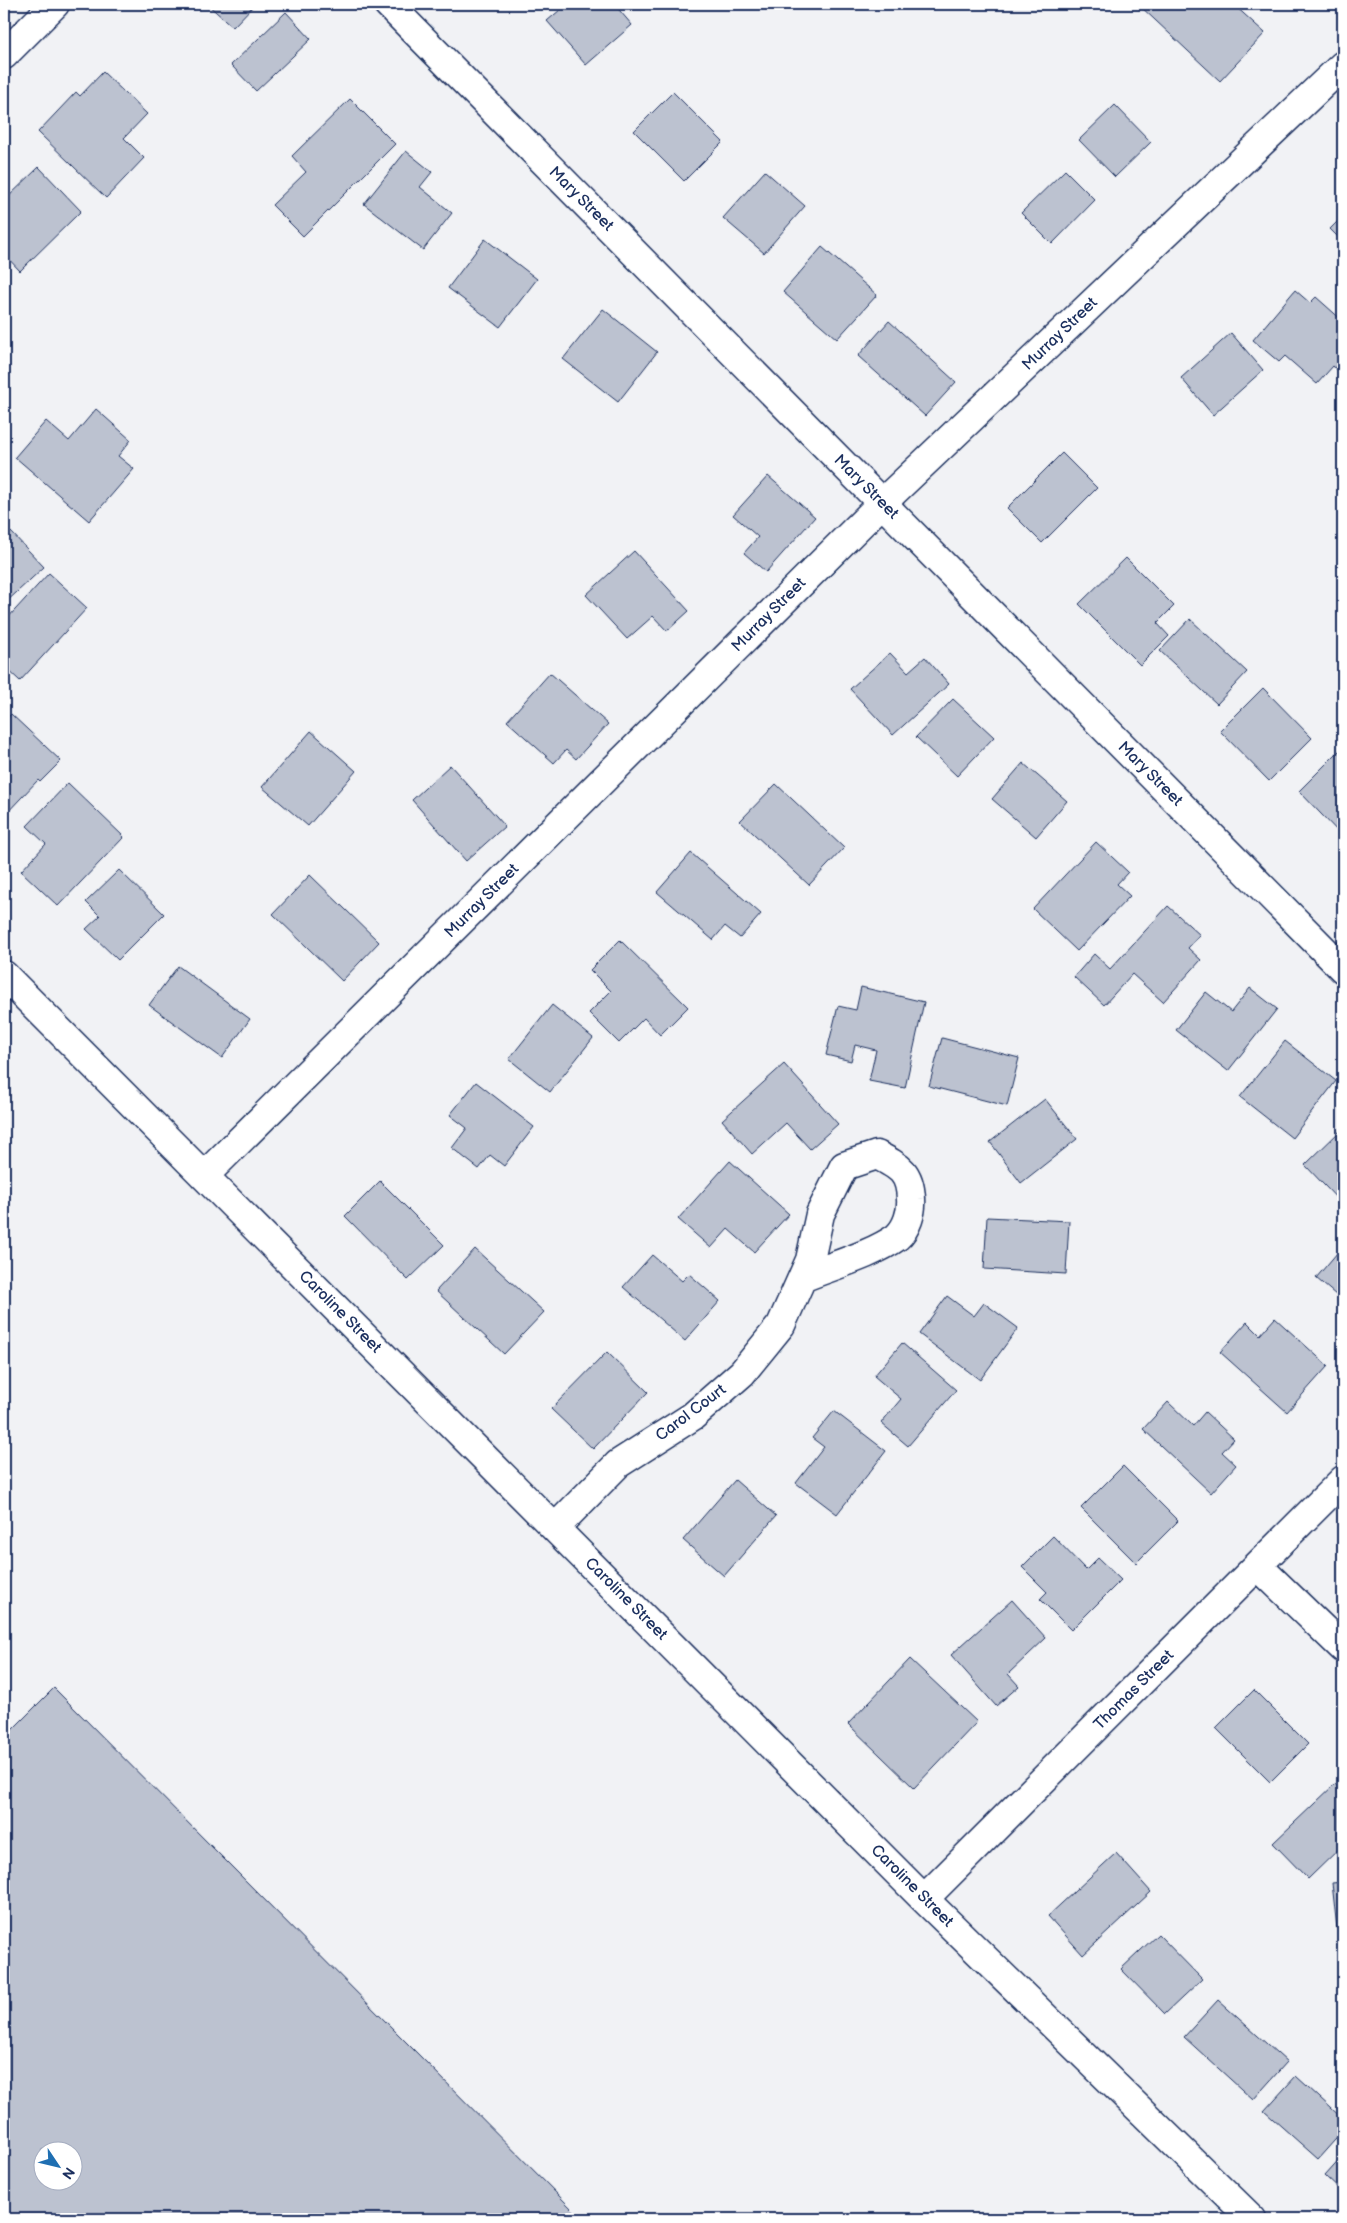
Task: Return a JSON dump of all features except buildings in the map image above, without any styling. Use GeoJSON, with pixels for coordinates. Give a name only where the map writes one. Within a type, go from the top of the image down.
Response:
{"type":"FeatureCollection","features":[{"type":"Feature","properties":{"kind":"street"},"geometry":{"type":"LineString","coordinates":[[4,55],[56,4]]}},
{"type":"Feature","properties":{"kind":"street","name":"Mary Street"},"geometry":{"type":"LineString","coordinates":[[388,4],[1343,969]]}},
{"type":"Feature","properties":{"kind":"street","name":"Murray Street"},"geometry":{"type":"LineString","coordinates":[[204,1176],[882,503],[1343,65]]}},
{"type":"Feature","properties":{"kind":"street","name":"Caroline Street"},"geometry":{"type":"LineString","coordinates":[[4,975],[924,1899],[1252,2219]]}},
{"type":"Feature","properties":{"kind":"street","name":"Carol Court"},"geometry":{"type":"LineString","coordinates":[[556,1528],[618,1464],[693,1416],[742,1372],[781,1325],[810,1260],[820,1214],[844,1166],[877,1155],[898,1166],[911,1184],[912,1212],[898,1236],[870,1251],[802,1278]]}},
{"type":"Feature","properties":{"kind":"street","name":"Thomas Street"},"geometry":{"type":"LineString","coordinates":[[924,1899],[1343,1480]]}},
{"type":"Feature","properties":{"kind":"street"},"geometry":{"type":"LineString","coordinates":[[1258,1566],[1343,1648]]}}]}
